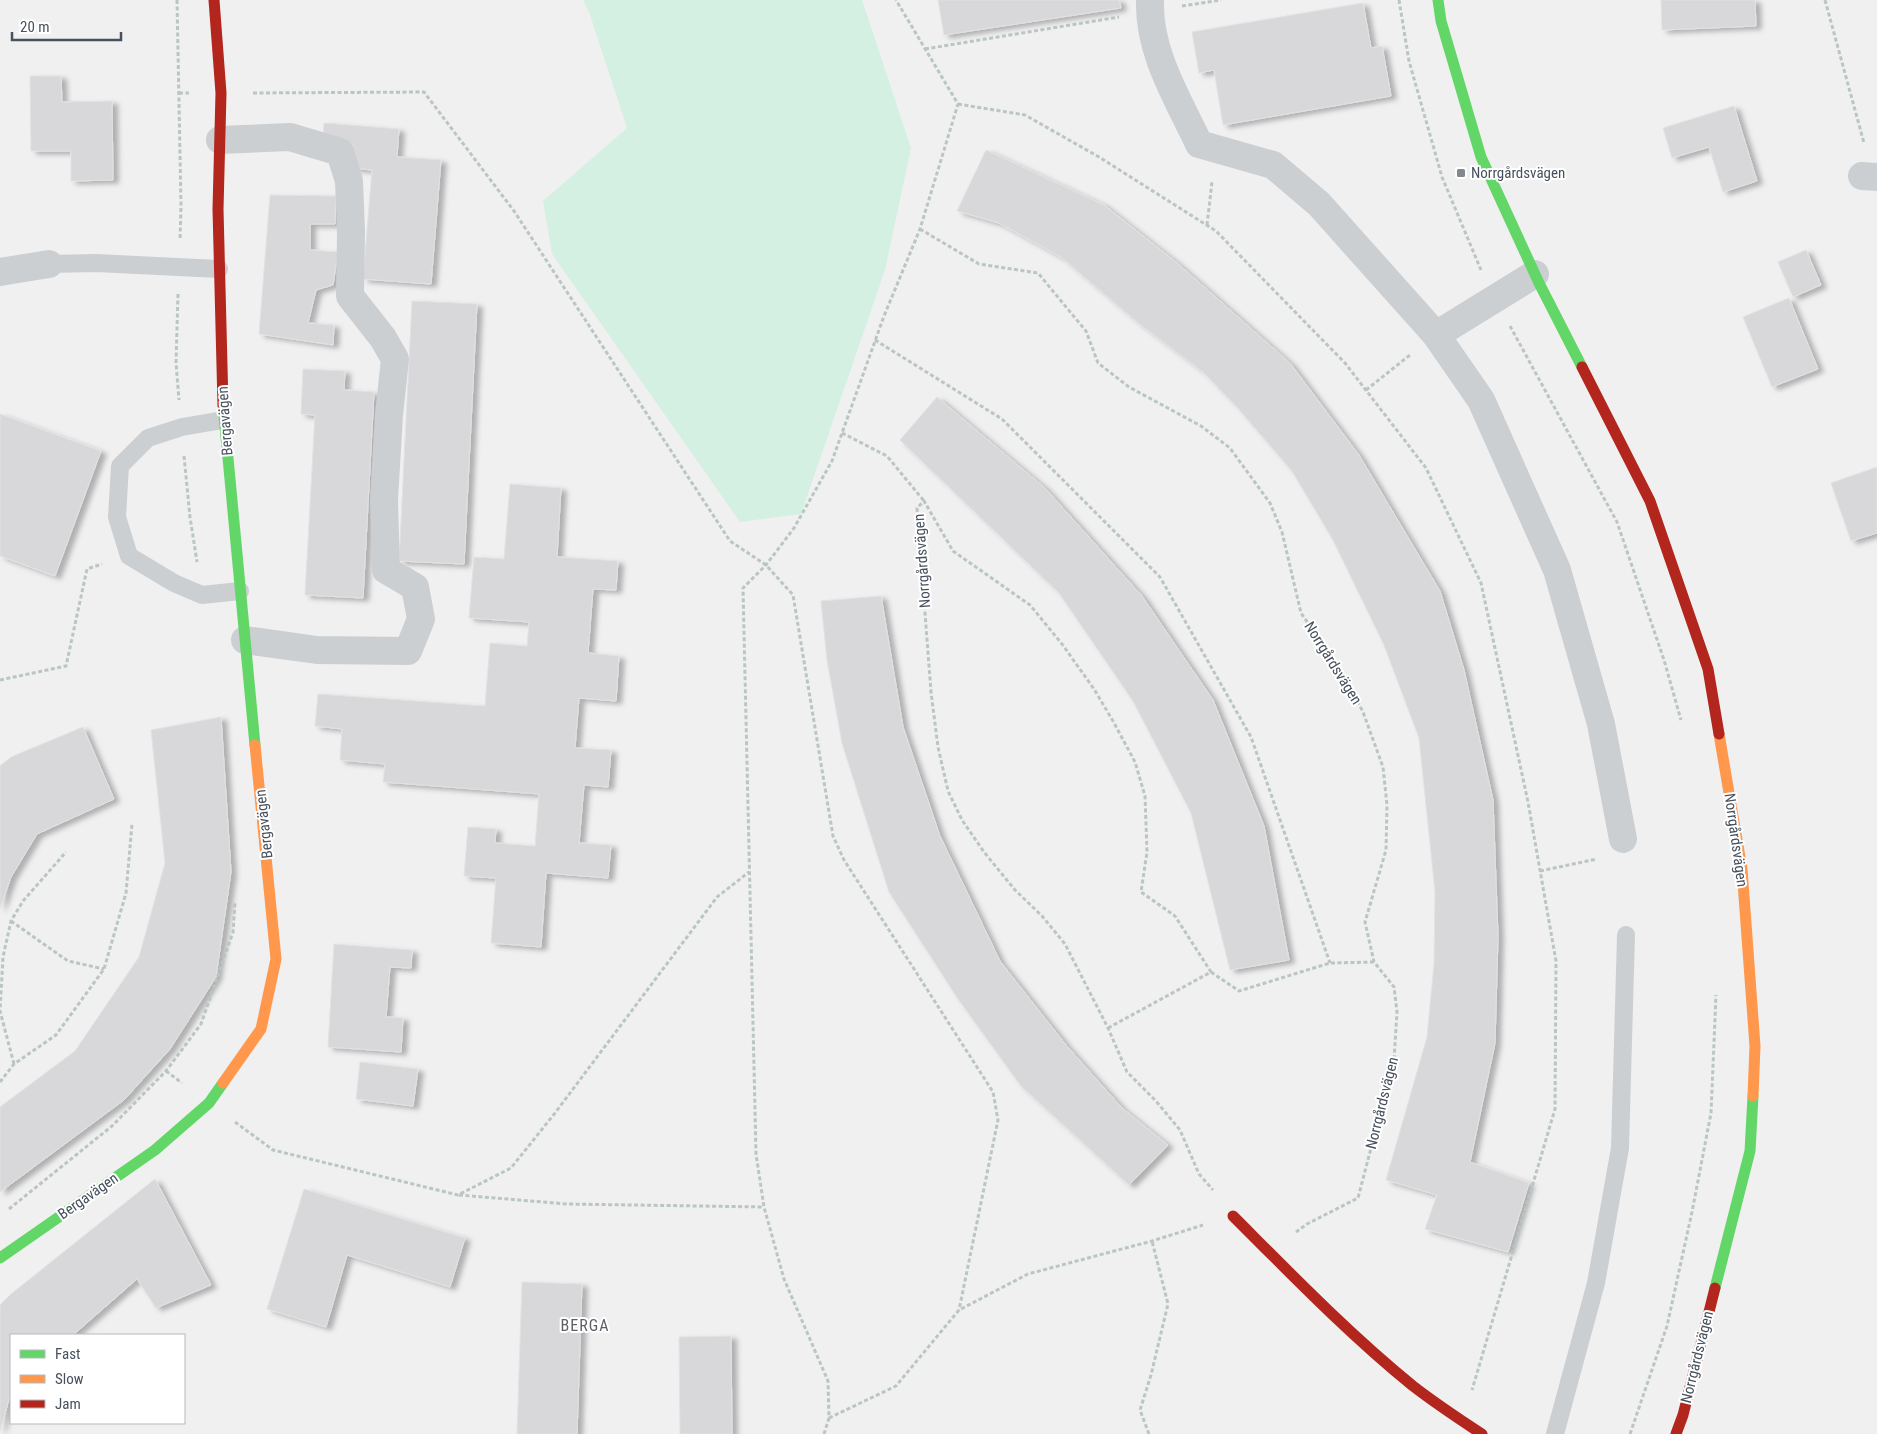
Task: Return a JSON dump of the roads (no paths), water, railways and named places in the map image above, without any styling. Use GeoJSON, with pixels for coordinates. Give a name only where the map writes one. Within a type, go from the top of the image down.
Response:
{"type":"FeatureCollection","features":[{"type":"Feature","properties":{"kind":"street","name":"Bergavägen"},"geometry":{"type":"LineString","coordinates":[[0,1258],[154,1150],[209,1103],[261,1029],[276,959],[223,420],[218,209],[221,93],[214,0]]}},
{"type":"Feature","properties":{"kind":"street","name":"Norrgårdsvägen"},"geometry":{"type":"LineString","coordinates":[[1438,0],[1442,21],[1481,157],[1535,274],[1650,501],[1708,670],[1742,869],[1755,1046],[1750,1151],[1683,1415],[1676,1434]]}},
{"type":"Feature","properties":{"kind":"street"},"geometry":{"type":"LineString","coordinates":[[1150,6],[1159,59],[1199,144],[1272,165],[1313,198],[1436,335],[1481,400],[1557,570],[1601,724],[1623,839]]}},
{"type":"Feature","properties":{"kind":"street"},"geometry":{"type":"LineString","coordinates":[[220,140],[290,138],[340,152],[349,181],[351,232],[350,296],[383,338],[395,359],[389,415],[384,500],[386,570],[415,587],[421,619],[408,651],[317,650],[245,640]]}},
{"type":"Feature","properties":{"kind":"street"},"geometry":{"type":"LineString","coordinates":[[0,272],[48,264]]}},
{"type":"Feature","properties":{"kind":"street"},"geometry":{"type":"LineString","coordinates":[[1436,335],[1535,274]]}},
{"type":"Feature","properties":{"kind":"street"},"geometry":{"type":"LineString","coordinates":[[1233,1216],[1376,1356],[1463,1422],[1482,1434]]}},
{"type":"Feature","properties":{"kind":"lane"},"geometry":{"type":"LineString","coordinates":[[48,264],[96,263],[219,268]]}},
{"type":"Feature","properties":{"kind":"lane"},"geometry":{"type":"LineString","coordinates":[[223,420],[182,427],[148,438],[120,466],[117,517],[129,556],[174,583],[202,595],[240,591]]}},
{"type":"Feature","properties":{"kind":"lane"},"geometry":{"type":"LineString","coordinates":[[1556,1434],[1596,1283],[1620,1148],[1626,935]]}},
{"type":"Feature","properties":{"kind":"place","name":"Norrgårdsvägen"},"geometry":{"type":"Point","coordinates":[1461,173]}},
{"type":"Feature","properties":{"kind":"district","name":"BERGA"},"geometry":{"type":"Point","coordinates":[585,1325]}}]}
